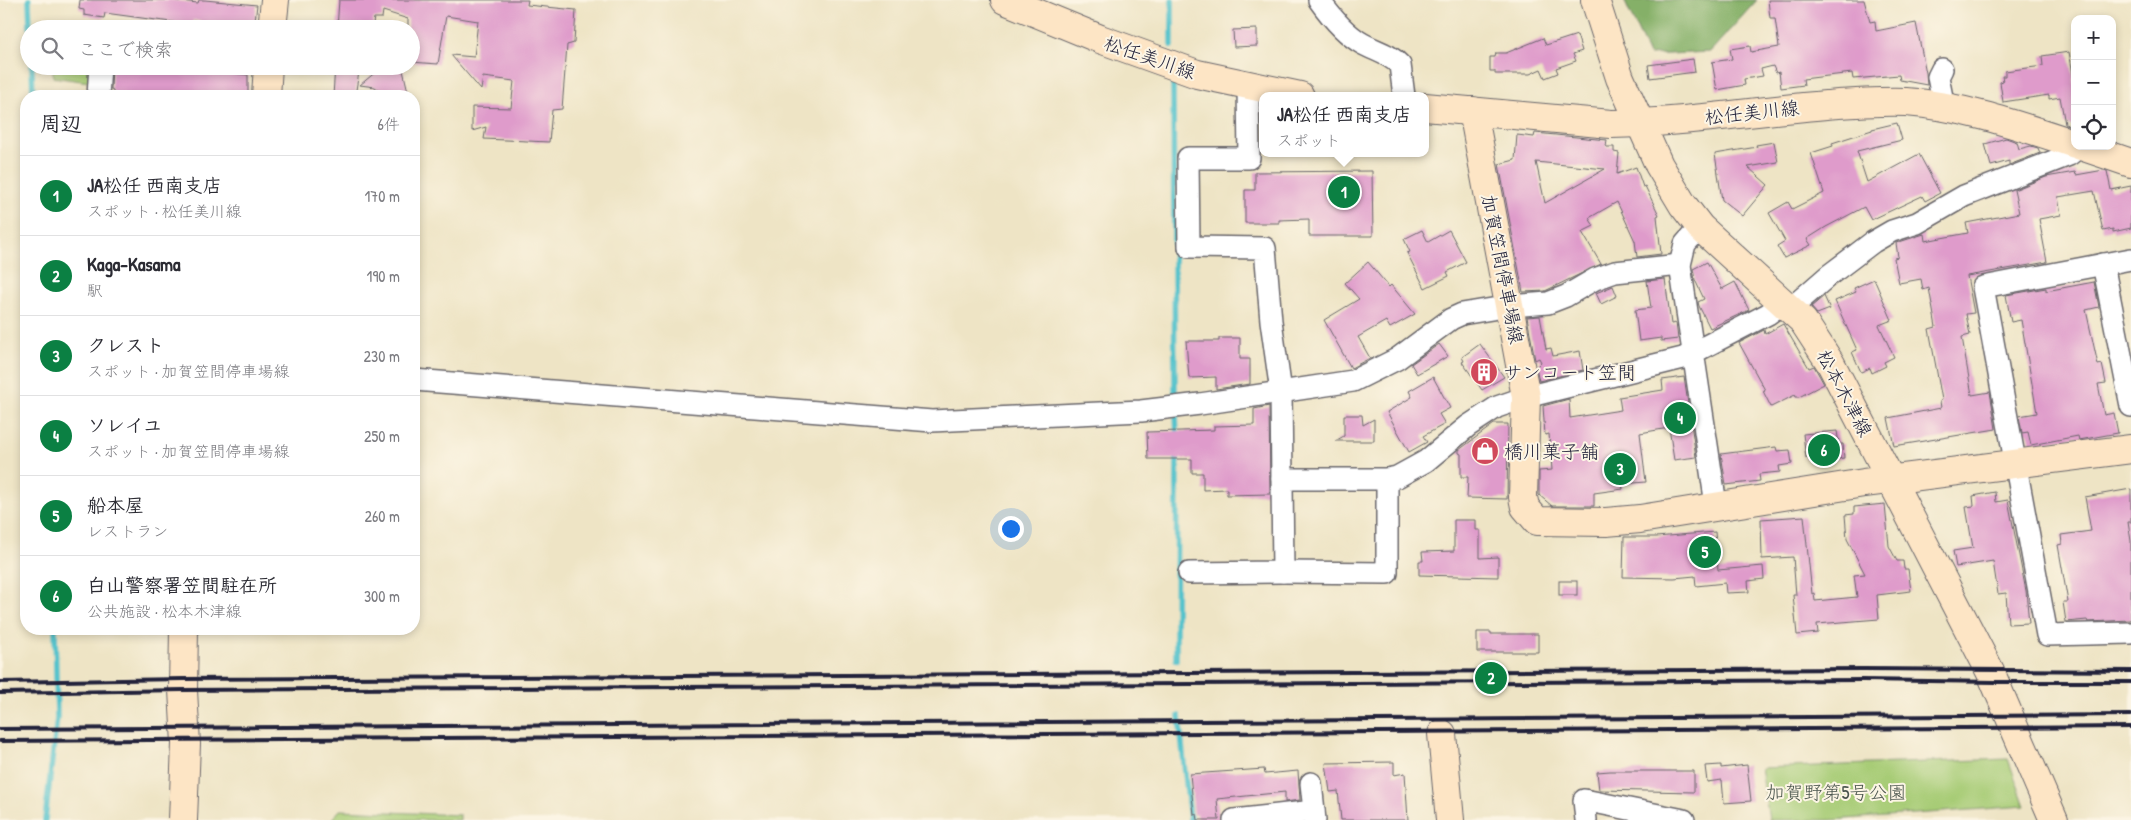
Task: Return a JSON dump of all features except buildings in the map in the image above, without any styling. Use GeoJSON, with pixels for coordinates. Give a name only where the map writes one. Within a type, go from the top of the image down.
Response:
{"type":"FeatureCollection","features":[{"type":"Feature","properties":{"kind":"main road"},"geometry":{"type":"LineString","coordinates":[[273,20],[275,0]]}},
{"type":"Feature","properties":{"kind":"main road","name":"松任美川線"},"geometry":{"type":"LineString","coordinates":[[1005,0],[1100,39],[1188,71],[1279,92]]}},
{"type":"Feature","properties":{"kind":"main road","name":"松本木津線"},"geometry":{"type":"LineString","coordinates":[[1595,0],[1620,78],[1670,185],[1700,228],[1787,306],[1811,331],[1825,353],[1990,671],[2054,820]]}},
{"type":"Feature","properties":{"kind":"main road"},"geometry":{"type":"LineString","coordinates":[[266,90],[267,75]]}},
{"type":"Feature","properties":{"kind":"main road","name":"松任美川線"},"geometry":{"type":"LineString","coordinates":[[1429,107],[1611,124],[1640,124],[1872,102],[1906,102],[1944,107],[2011,123],[2071,143]]}},
{"type":"Feature","properties":{"kind":"main road","name":"加賀笠間停車場線"},"geometry":{"type":"LineString","coordinates":[[1473,111],[1526,397],[1522,497],[1530,516],[1537,521],[1546,523],[1606,522],[1640,519],[1716,505]]}},
{"type":"Feature","properties":{"kind":"main road"},"geometry":{"type":"LineString","coordinates":[[2093,150],[2131,163]]}},
{"type":"Feature","properties":{"kind":"main road"},"geometry":{"type":"LineString","coordinates":[[1716,505],[2015,462],[2131,449]]}},
{"type":"Feature","properties":{"kind":"main road"},"geometry":{"type":"LineString","coordinates":[[183,820],[186,744],[183,690],[184,635]]}},
{"type":"Feature","properties":{"kind":"main road"},"geometry":{"type":"LineString","coordinates":[[1442,734],[1450,820]]}},
{"type":"Feature","properties":{"kind":"street"},"geometry":{"type":"LineString","coordinates":[[1319,0],[1352,37],[1390,56],[1400,65],[1403,92]]}},
{"type":"Feature","properties":{"kind":"street"},"geometry":{"type":"LineString","coordinates":[[1942,69],[1938,77],[1944,107]]}},
{"type":"Feature","properties":{"kind":"street"},"geometry":{"type":"LineString","coordinates":[[98,90],[99,75]]}},
{"type":"Feature","properties":{"kind":"street"},"geometry":{"type":"LineString","coordinates":[[1248,86],[1249,158],[1188,158],[1189,247],[1265,248],[1271,321],[1281,392],[1283,572]]}},
{"type":"Feature","properties":{"kind":"street"},"geometry":{"type":"LineString","coordinates":[[1282,479],[1387,479],[1397,477],[1426,461],[1468,426],[1497,407],[1526,397],[1693,354],[1768,314],[1787,306],[1873,242],[1892,231],[1917,223],[1964,196],[2069,155],[2076,150]]}},
{"type":"Feature","properties":{"kind":"street"},"geometry":{"type":"LineString","coordinates":[[1700,228],[1685,244],[1680,264],[1716,505]]}},
{"type":"Feature","properties":{"kind":"street"},"geometry":{"type":"LineString","coordinates":[[2131,259],[1983,287],[2047,635],[2131,633]]}},
{"type":"Feature","properties":{"kind":"street"},"geometry":{"type":"LineString","coordinates":[[420,380],[932,421],[1140,411],[1353,381],[1397,359],[1451,318],[1462,314],[1510,306],[1548,303],[1566,296],[1595,279],[1615,272],[1680,264]]}},
{"type":"Feature","properties":{"kind":"street"},"geometry":{"type":"LineString","coordinates":[[2103,264],[2131,406]]}},
{"type":"Feature","properties":{"kind":"street"},"geometry":{"type":"LineString","coordinates":[[1189,573],[1387,573],[1387,479]]}},
{"type":"Feature","properties":{"kind":"street"},"geometry":{"type":"LineString","coordinates":[[1234,820],[1315,816],[1311,783]]}},
{"type":"Feature","properties":{"kind":"street"},"geometry":{"type":"LineString","coordinates":[[1586,820],[1584,800],[1684,820]]}},
{"type":"Feature","properties":{"kind":"green space"},"geometry":{"type":"Polygon","coordinates":[[[1624,0],[1757,0],[1710,52],[1649,55],[1624,0]]]}},
{"type":"Feature","properties":{"kind":"green space"},"geometry":{"type":"Polygon","coordinates":[[[53,75],[90,75],[89,82],[53,77],[53,75]]]}},
{"type":"Feature","properties":{"kind":"green space","name":"加賀野第5号公園"},"geometry":{"type":"Polygon","coordinates":[[[2008,759],[2025,806],[1831,820],[1769,820],[1761,768],[2008,759]]]}},
{"type":"Feature","properties":{"kind":"green space"},"geometry":{"type":"Polygon","coordinates":[[[340,810],[460,815],[460,820],[331,820],[340,810]]]}},
{"type":"Feature","properties":{"kind":"waterway"},"geometry":{"type":"LineString","coordinates":[[29,0],[30,20]]}},
{"type":"Feature","properties":{"kind":"waterway"},"geometry":{"type":"LineString","coordinates":[[1172,0],[1172,46]]}},
{"type":"Feature","properties":{"kind":"waterway"},"geometry":{"type":"LineString","coordinates":[[32,75],[33,90]]}},
{"type":"Feature","properties":{"kind":"waterway"},"geometry":{"type":"LineString","coordinates":[[1173,85],[1175,400]]}},
{"type":"Feature","properties":{"kind":"waterway"},"geometry":{"type":"LineString","coordinates":[[1176,413],[1177,438]]}},
{"type":"Feature","properties":{"kind":"waterway"},"geometry":{"type":"LineString","coordinates":[[1176,660],[1177,452]]}},
{"type":"Feature","properties":{"kind":"waterway"},"geometry":{"type":"LineString","coordinates":[[45,820],[57,718],[55,635]]}},
{"type":"Feature","properties":{"kind":"waterway"},"geometry":{"type":"LineString","coordinates":[[1179,716],[1190,820]]}},
{"type":"Feature","properties":{"kind":"railway"},"geometry":{"type":"LineString","coordinates":[[0,682],[183,679],[1863,669],[2131,671]]}},
{"type":"Feature","properties":{"kind":"railway"},"geometry":{"type":"LineString","coordinates":[[0,693],[183,690],[1863,680],[2131,682]]}},
{"type":"Feature","properties":{"kind":"railway"},"geometry":{"type":"LineString","coordinates":[[0,729],[2131,715]]}},
{"type":"Feature","properties":{"kind":"railway"},"geometry":{"type":"LineString","coordinates":[[0,741],[2131,727]]}},
{"type":"Feature","properties":{"kind":"place","name":"JA松任 西南支店"},"geometry":{"type":"Point","coordinates":[1344,192]}},
{"type":"Feature","properties":{"kind":"place","name":"サンコート笠間"},"geometry":{"type":"Point","coordinates":[1484,372]}},
{"type":"Feature","properties":{"kind":"place","name":"ソレイユ"},"geometry":{"type":"Point","coordinates":[1680,418]}},
{"type":"Feature","properties":{"kind":"place","name":"白山警察署笠間駐在所"},"geometry":{"type":"Point","coordinates":[1824,450]}},
{"type":"Feature","properties":{"kind":"place","name":"橋川菓子舗"},"geometry":{"type":"Point","coordinates":[1485,451]}},
{"type":"Feature","properties":{"kind":"place","name":"クレスト"},"geometry":{"type":"Point","coordinates":[1620,469]}},
{"type":"Feature","properties":{"kind":"place","name":"船本屋"},"geometry":{"type":"Point","coordinates":[1705,552]}},
{"type":"Feature","properties":{"kind":"place","name":"Kaga-Kasama"},"geometry":{"type":"Point","coordinates":[1491,678]}}]}
